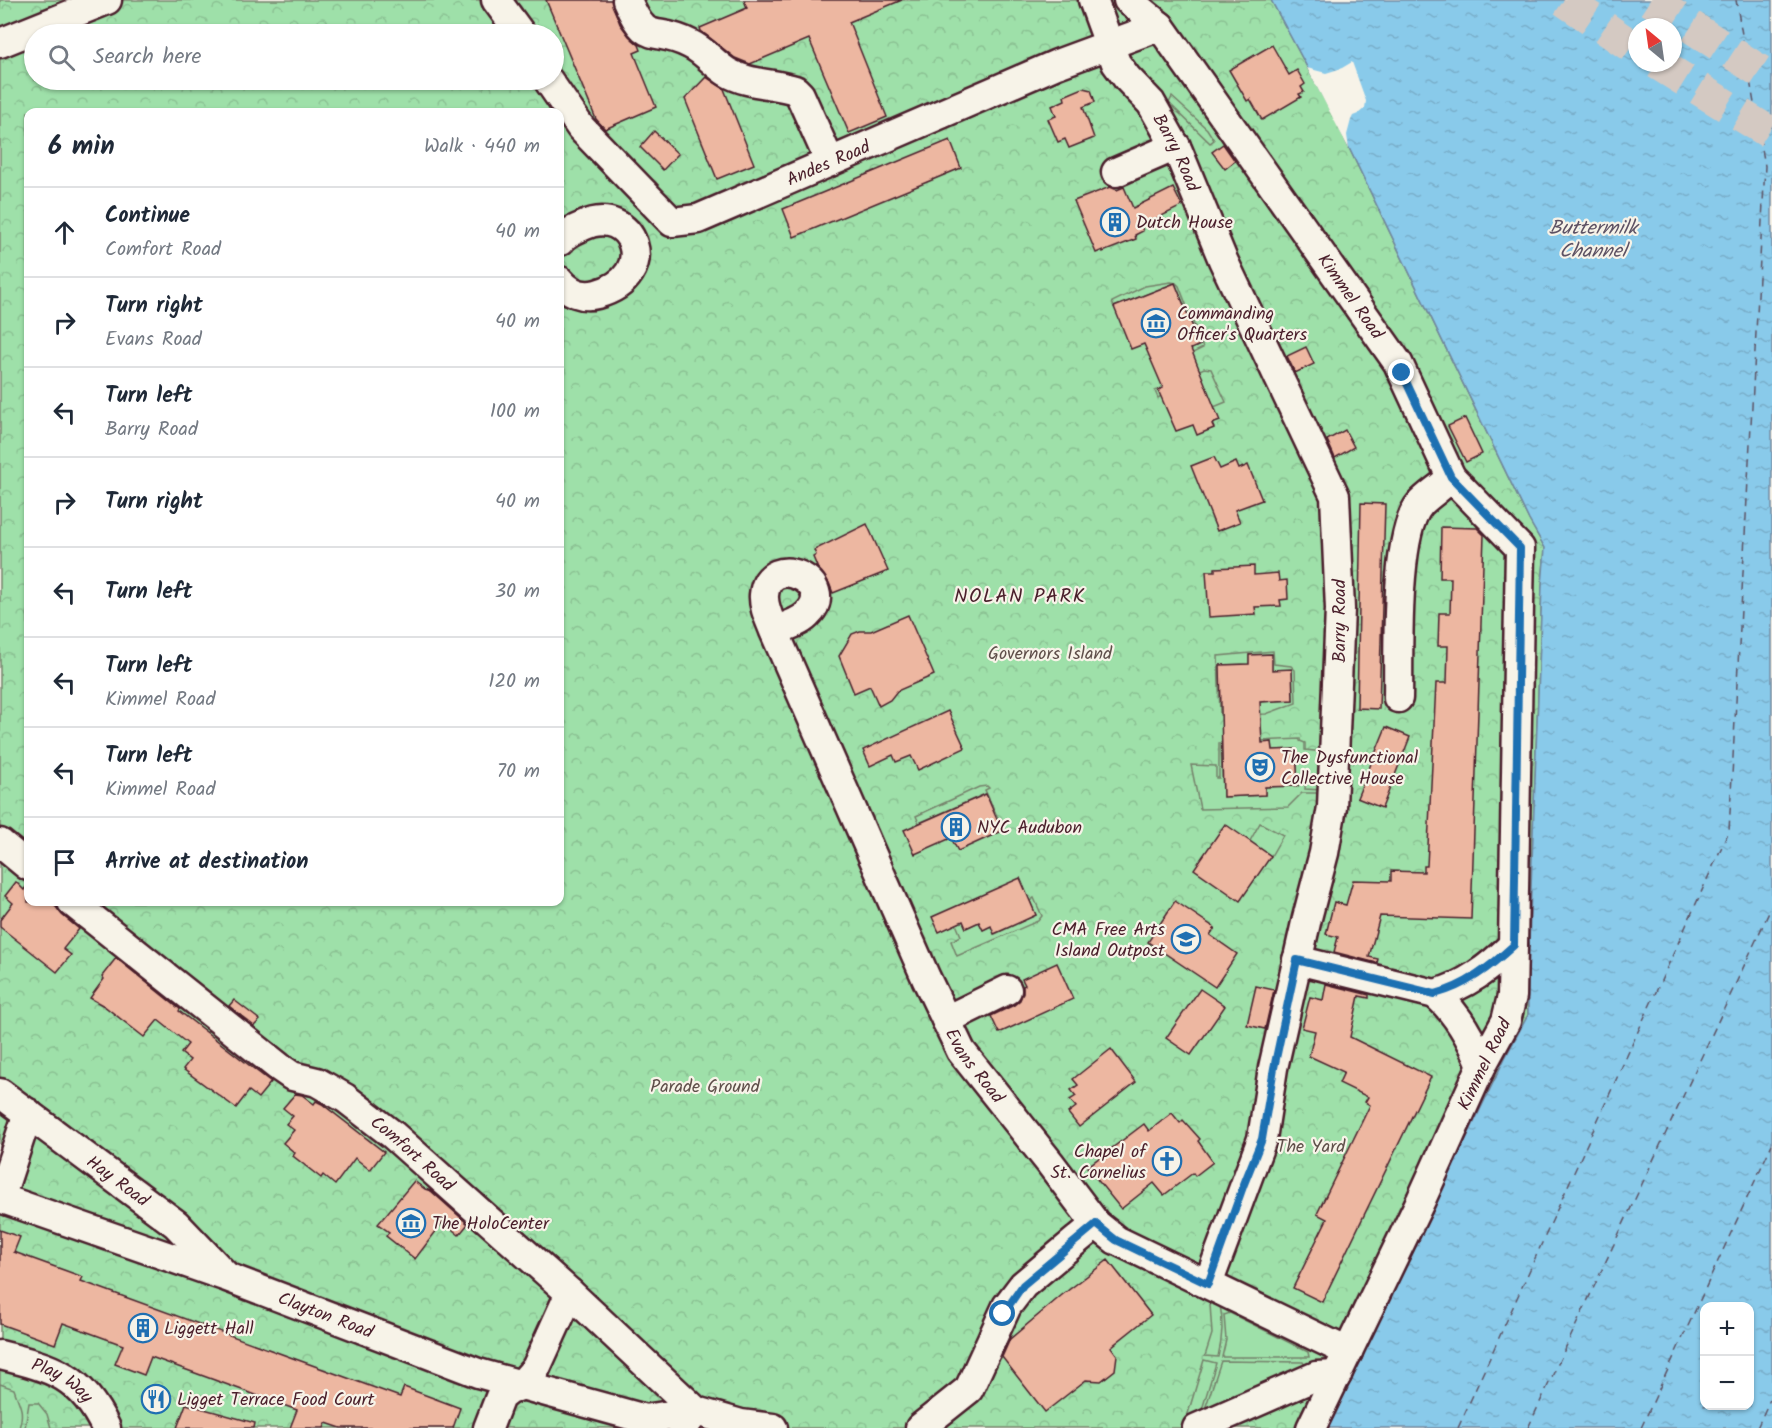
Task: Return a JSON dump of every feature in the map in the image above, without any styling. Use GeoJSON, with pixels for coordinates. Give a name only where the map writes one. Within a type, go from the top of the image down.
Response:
{"type":"FeatureCollection","features":[{"type":"Feature","properties":{"kind":"street"},"geometry":{"type":"LineString","coordinates":[[47,24],[107,0]]}},
{"type":"Feature","properties":{"kind":"street"},"geometry":{"type":"LineString","coordinates":[[496,0],[514,24]]}},
{"type":"Feature","properties":{"kind":"street"},"geometry":{"type":"LineString","coordinates":[[627,0],[634,18],[646,31],[680,39],[694,46],[728,73],[795,90],[800,95],[830,162]]}},
{"type":"Feature","properties":{"kind":"street","name":"Barry Road"},"geometry":{"type":"LineString","coordinates":[[1093,0],[1116,63],[1151,103],[1176,146],[1223,260],[1335,496],[1340,609],[1332,807],[1324,853],[1297,960],[1274,1068],[1262,1139],[1208,1284]]}},
{"type":"Feature","properties":{"kind":"street","name":"Kimmel Road"},"geometry":{"type":"LineString","coordinates":[[1128,0],[1160,26],[1398,363],[1451,477],[1520,548],[1514,945],[1510,1008],[1506,1022],[1482,1065],[1429,1183],[1311,1428]]}},
{"type":"Feature","properties":{"kind":"street","name":"Andes Road"},"geometry":{"type":"LineString","coordinates":[[672,222],[698,219],[1057,64],[1160,26]]}},
{"type":"Feature","properties":{"kind":"street"},"geometry":{"type":"LineString","coordinates":[[0,43],[24,33]]}},
{"type":"Feature","properties":{"kind":"street"},"geometry":{"type":"LineString","coordinates":[[555,90],[581,128],[672,222],[633,245]]}},
{"type":"Feature","properties":{"kind":"street"},"geometry":{"type":"LineString","coordinates":[[1116,172],[1176,146]]}},
{"type":"Feature","properties":{"kind":"street"},"geometry":{"type":"LineString","coordinates":[[564,237],[588,223],[603,221],[622,229],[633,245],[635,254],[633,268],[629,274],[619,284],[600,293],[586,295],[572,291],[564,284]]}},
{"type":"Feature","properties":{"kind":"street"},"geometry":{"type":"LineString","coordinates":[[1398,698],[1401,582],[1406,537],[1420,504],[1451,477]]}},
{"type":"Feature","properties":{"kind":"street","name":"Evans Road"},"geometry":{"type":"LineString","coordinates":[[774,631],[961,1051],[1096,1224],[1116,1240],[1208,1284],[1342,1363]]}},
{"type":"Feature","properties":{"kind":"street"},"geometry":{"type":"LineString","coordinates":[[0,843],[24,863]]}},
{"type":"Feature","properties":{"kind":"street","name":"Comfort Road"},"geometry":{"type":"LineString","coordinates":[[77,906],[279,1067],[292,1076],[317,1082],[345,1098],[393,1135],[570,1293],[689,1420],[773,1428]]}},
{"type":"Feature","properties":{"kind":"street"},"geometry":{"type":"LineString","coordinates":[[1435,994],[1451,990],[1478,975],[1514,945]]}},
{"type":"Feature","properties":{"kind":"street"},"geometry":{"type":"LineString","coordinates":[[1297,960],[1435,994],[1445,1002],[1461,1023],[1482,1065]]}},
{"type":"Feature","properties":{"kind":"street"},"geometry":{"type":"LineString","coordinates":[[946,1020],[1007,990]]}},
{"type":"Feature","properties":{"kind":"street","name":"Hay Road"},"geometry":{"type":"LineString","coordinates":[[0,1093],[176,1224],[226,1277]]}},
{"type":"Feature","properties":{"kind":"street"},"geometry":{"type":"LineString","coordinates":[[0,1198],[28,1113]]}},
{"type":"Feature","properties":{"kind":"street","name":"Clayton Road"},"geometry":{"type":"LineString","coordinates":[[0,1198],[226,1277],[447,1362],[520,1386],[586,1401],[649,1423]]}},
{"type":"Feature","properties":{"kind":"street"},"geometry":{"type":"LineString","coordinates":[[920,1428],[969,1389],[1007,1306],[1023,1285],[1096,1224]]}},
{"type":"Feature","properties":{"kind":"street"},"geometry":{"type":"LineString","coordinates":[[488,1428],[500,1397],[520,1386],[536,1368],[570,1293]]}},
{"type":"Feature","properties":{"kind":"street","name":"Play Way"},"geometry":{"type":"LineString","coordinates":[[0,1356],[56,1371],[73,1382],[90,1398],[106,1428]]}},
{"type":"Feature","properties":{"kind":"street"},"geometry":{"type":"LineString","coordinates":[[1197,1428],[1342,1363]]}},
{"type":"Feature","properties":{"kind":"street"},"geometry":{"type":"LineString","coordinates":[[509,1428],[520,1398],[520,1386]]}},
{"type":"Feature","properties":{"kind":"street"},"geometry":{"type":"LineString","coordinates":[[649,1423],[689,1420]]}},
{"type":"Feature","properties":{"kind":"green space","name":"Governors Island"},"geometry":{"type":"Polygon","coordinates":[[[0,0],[1271,0],[1336,121],[1529,520],[1545,548],[1528,1015],[1505,1058],[1327,1428],[0,1428],[0,0]]]}},
{"type":"Feature","properties":{"kind":"green space"},"geometry":{"type":"Polygon","coordinates":[[[1172,97],[1207,129],[1214,140],[1210,143],[1169,103],[1172,97]]]}},
{"type":"Feature","properties":{"kind":"green space"},"geometry":{"type":"Polygon","coordinates":[[[1171,282],[1176,283],[1179,286],[1203,348],[1189,355],[1188,351],[1200,345],[1175,283],[1114,307],[1112,302],[1145,286],[1171,282]]]}},
{"type":"Feature","properties":{"kind":"green space"},"geometry":{"type":"Polygon","coordinates":[[[1204,368],[1211,369],[1226,402],[1214,407],[1161,396],[1158,398],[1155,391],[1204,368]]]}},
{"type":"Feature","properties":{"kind":"green space"},"geometry":{"type":"Polygon","coordinates":[[[1273,651],[1274,664],[1291,666],[1295,670],[1296,703],[1266,714],[1237,715],[1260,702],[1293,700],[1292,670],[1272,670],[1271,654],[1249,655],[1249,664],[1220,665],[1222,712],[1233,715],[1220,715],[1218,656],[1273,651]]]}},
{"type":"Feature","properties":{"kind":"green space"},"geometry":{"type":"Polygon","coordinates":[[[1300,739],[1305,743],[1305,750],[1324,752],[1322,778],[1306,777],[1305,789],[1321,790],[1321,793],[1302,793],[1288,807],[1200,809],[1191,765],[1216,766],[1216,778],[1219,778],[1219,743],[1300,739]],[[1272,742],[1221,745],[1223,797],[1265,795],[1265,787],[1298,785],[1296,749],[1273,750],[1272,742]]]}},
{"type":"Feature","properties":{"kind":"green space"},"geometry":{"type":"Polygon","coordinates":[[[979,787],[989,788],[985,790],[1004,831],[985,794],[919,823],[916,816],[979,787]]]}},
{"type":"Feature","properties":{"kind":"green space"},"geometry":{"type":"Polygon","coordinates":[[[1260,823],[1283,835],[1271,856],[1250,841],[1260,823]]]}},
{"type":"Feature","properties":{"kind":"green space"},"geometry":{"type":"Polygon","coordinates":[[[1034,898],[1042,916],[1038,921],[957,956],[951,941],[961,936],[956,924],[963,921],[966,928],[979,922],[983,930],[991,926],[995,934],[1036,915],[1030,901],[1034,898]]]}},
{"type":"Feature","properties":{"kind":"green space"},"geometry":{"type":"Polygon","coordinates":[[[1210,1304],[1220,1305],[1222,1318],[1218,1357],[1205,1356],[1212,1334],[1210,1304]]]}},
{"type":"Feature","properties":{"kind":"green space"},"geometry":{"type":"Polygon","coordinates":[[[1230,1313],[1308,1352],[1309,1357],[1222,1357],[1226,1340],[1224,1315],[1230,1313]]]}},
{"type":"Feature","properties":{"kind":"green space"},"geometry":{"type":"Polygon","coordinates":[[[1204,1360],[1216,1363],[1201,1413],[1187,1417],[1204,1360]]]}},
{"type":"Feature","properties":{"kind":"green space"},"geometry":{"type":"Polygon","coordinates":[[[1221,1361],[1303,1362],[1306,1367],[1206,1413],[1206,1406],[1221,1361]]]}},
{"type":"Feature","properties":{"kind":"green space"},"geometry":{"type":"Polygon","coordinates":[[[0,1384],[14,1389],[21,1412],[19,1428],[0,1428],[0,1384]]]}},
{"type":"Feature","properties":{"kind":"green space"},"geometry":{"type":"Polygon","coordinates":[[[29,1403],[38,1403],[47,1414],[51,1428],[25,1428],[29,1403]]]}},
{"type":"Feature","properties":{"kind":"water","name":"Buttermilk Channel"},"geometry":{"type":"Polygon","coordinates":[[[1271,0],[1772,0],[1772,1428],[1327,1428],[1505,1058],[1528,1015],[1545,548],[1529,520],[1336,121],[1271,0]]]}},
{"type":"Feature","properties":{"kind":"pier"},"geometry":{"type":"Polygon","coordinates":[[[1352,62],[1366,101],[1365,108],[1351,120],[1347,135],[1349,149],[1307,68],[1326,73],[1352,62]]]}},
{"type":"Feature","properties":{"kind":"building"},"geometry":{"type":"Polygon","coordinates":[[[546,0],[611,0],[620,24],[639,45],[641,50],[634,53],[656,107],[605,129],[596,119],[564,43],[564,24],[556,24],[546,0]]]}},
{"type":"Feature","properties":{"kind":"building"},"geometry":{"type":"Polygon","coordinates":[[[744,0],[902,0],[849,22],[887,117],[849,133],[809,39],[750,64],[735,58],[701,31],[700,28],[747,8],[744,0]]]}},
{"type":"Feature","properties":{"kind":"building"},"geometry":{"type":"Polygon","coordinates":[[[1272,45],[1289,75],[1297,70],[1305,84],[1301,87],[1304,92],[1299,94],[1301,97],[1262,120],[1250,99],[1247,101],[1229,70],[1272,45]]]}},
{"type":"Feature","properties":{"kind":"building"},"geometry":{"type":"Polygon","coordinates":[[[706,77],[724,89],[754,164],[717,179],[685,99],[706,77]]]}},
{"type":"Feature","properties":{"kind":"building"},"geometry":{"type":"Polygon","coordinates":[[[1083,88],[1091,90],[1095,102],[1083,107],[1094,138],[1069,148],[1065,139],[1058,142],[1048,119],[1056,116],[1052,106],[1065,100],[1064,96],[1083,88]]]}},
{"type":"Feature","properties":{"kind":"building"},"geometry":{"type":"Polygon","coordinates":[[[654,131],[678,154],[663,170],[640,147],[654,131]]]}},
{"type":"Feature","properties":{"kind":"building"},"geometry":{"type":"Polygon","coordinates":[[[950,140],[961,168],[794,237],[783,209],[950,140]]]}},
{"type":"Feature","properties":{"kind":"building"},"geometry":{"type":"Polygon","coordinates":[[[1223,144],[1235,161],[1225,169],[1212,152],[1223,144]]]}},
{"type":"Feature","properties":{"kind":"building","name":"Dutch House"},"geometry":{"type":"Polygon","coordinates":[[[1110,187],[1117,190],[1124,187],[1133,208],[1173,188],[1182,206],[1141,226],[1143,231],[1135,235],[1136,239],[1096,253],[1074,201],[1110,187]]]}},
{"type":"Feature","properties":{"kind":"building"},"geometry":{"type":"Polygon","coordinates":[[[1175,283],[1200,345],[1191,349],[1220,421],[1212,424],[1214,428],[1197,435],[1193,425],[1176,431],[1158,390],[1163,388],[1144,344],[1131,349],[1114,307],[1175,283]]]}},
{"type":"Feature","properties":{"kind":"building"},"geometry":{"type":"Polygon","coordinates":[[[1306,347],[1314,364],[1295,373],[1287,356],[1306,347]]]}},
{"type":"Feature","properties":{"kind":"building"},"geometry":{"type":"Polygon","coordinates":[[[1465,418],[1482,454],[1466,462],[1448,426],[1465,418]]]}},
{"type":"Feature","properties":{"kind":"building"},"geometry":{"type":"Polygon","coordinates":[[[1345,430],[1354,447],[1335,458],[1327,440],[1345,430]]]}},
{"type":"Feature","properties":{"kind":"building"},"geometry":{"type":"Polygon","coordinates":[[[1214,457],[1220,469],[1236,462],[1239,469],[1248,465],[1262,500],[1235,510],[1240,522],[1217,531],[1191,466],[1214,457]]]}},
{"type":"Feature","properties":{"kind":"building"},"geometry":{"type":"Polygon","coordinates":[[[1361,503],[1385,504],[1379,709],[1357,708],[1361,503]]]}},
{"type":"Feature","properties":{"kind":"building"},"geometry":{"type":"Polygon","coordinates":[[[867,524],[888,571],[833,593],[829,583],[818,569],[813,557],[816,555],[814,550],[867,524]]]}},
{"type":"Feature","properties":{"kind":"building"},"geometry":{"type":"Polygon","coordinates":[[[1441,527],[1477,528],[1484,535],[1471,919],[1380,916],[1369,957],[1378,959],[1377,963],[1334,952],[1338,937],[1326,934],[1334,902],[1346,905],[1353,880],[1391,881],[1391,871],[1424,872],[1424,866],[1427,866],[1436,683],[1447,683],[1448,646],[1438,646],[1439,613],[1450,613],[1451,578],[1440,578],[1441,527]]]}},
{"type":"Feature","properties":{"kind":"building"},"geometry":{"type":"Polygon","coordinates":[[[1254,566],[1254,575],[1278,573],[1279,581],[1287,580],[1288,599],[1280,600],[1281,606],[1255,607],[1256,614],[1209,617],[1206,571],[1215,571],[1215,568],[1254,566]]]}},
{"type":"Feature","properties":{"kind":"building"},"geometry":{"type":"Polygon","coordinates":[[[908,615],[934,675],[897,691],[890,700],[879,706],[870,686],[854,693],[839,656],[852,634],[871,631],[908,615]]]}},
{"type":"Feature","properties":{"kind":"building"},"geometry":{"type":"Polygon","coordinates":[[[1272,654],[1272,670],[1292,669],[1293,700],[1260,702],[1262,743],[1272,742],[1273,750],[1296,749],[1298,786],[1265,787],[1265,795],[1223,797],[1220,665],[1249,664],[1249,655],[1272,654]]]}},
{"type":"Feature","properties":{"kind":"building"},"geometry":{"type":"Polygon","coordinates":[[[948,711],[965,748],[918,770],[911,756],[896,762],[893,755],[870,766],[863,750],[948,711]]]}},
{"type":"Feature","properties":{"kind":"building"},"geometry":{"type":"Polygon","coordinates":[[[1386,727],[1410,737],[1382,808],[1357,798],[1386,727]]]}},
{"type":"Feature","properties":{"kind":"building","name":"NYC Audubon"},"geometry":{"type":"Polygon","coordinates":[[[986,794],[1002,831],[958,851],[951,838],[915,854],[904,830],[986,794]]]}},
{"type":"Feature","properties":{"kind":"building"},"geometry":{"type":"Polygon","coordinates":[[[1225,824],[1271,856],[1240,901],[1194,869],[1225,824]]]}},
{"type":"Feature","properties":{"kind":"building"},"geometry":{"type":"Polygon","coordinates":[[[1020,878],[1036,915],[994,934],[991,926],[983,930],[979,922],[966,928],[963,921],[939,932],[932,917],[1020,878]]]}},
{"type":"Feature","properties":{"kind":"building"},"geometry":{"type":"Polygon","coordinates":[[[16,882],[24,890],[24,906],[55,906],[79,929],[63,949],[71,955],[57,972],[0,927],[0,920],[13,903],[5,896],[16,882]]]}},
{"type":"Feature","properties":{"kind":"building"},"geometry":{"type":"Polygon","coordinates":[[[1175,901],[1215,928],[1210,935],[1237,954],[1215,987],[1148,942],[1175,901]]]}},
{"type":"Feature","properties":{"kind":"building"},"geometry":{"type":"Polygon","coordinates":[[[116,958],[180,1009],[179,1011],[271,1082],[258,1098],[249,1091],[236,1108],[183,1069],[190,1060],[181,1053],[188,1044],[158,1020],[144,1037],[90,998],[104,979],[102,976],[116,958]]]}},
{"type":"Feature","properties":{"kind":"building"},"geometry":{"type":"Polygon","coordinates":[[[1057,963],[1073,999],[999,1033],[991,1016],[1020,1000],[1025,985],[1022,979],[1057,963]]]}},
{"type":"Feature","properties":{"kind":"building"},"geometry":{"type":"Polygon","coordinates":[[[1326,984],[1369,995],[1369,998],[1359,996],[1350,1037],[1431,1077],[1322,1302],[1293,1288],[1327,1219],[1317,1214],[1370,1105],[1365,1102],[1368,1097],[1339,1083],[1344,1072],[1309,1056],[1315,1031],[1302,1028],[1310,997],[1323,1000],[1326,984]]]}},
{"type":"Feature","properties":{"kind":"building"},"geometry":{"type":"Polygon","coordinates":[[[1256,986],[1274,990],[1265,1029],[1247,1025],[1256,986]]]}},
{"type":"Feature","properties":{"kind":"building"},"geometry":{"type":"Polygon","coordinates":[[[1200,989],[1225,1006],[1191,1055],[1166,1038],[1200,989]]]}},
{"type":"Feature","properties":{"kind":"building"},"geometry":{"type":"Polygon","coordinates":[[[234,1000],[260,1020],[254,1026],[229,1006],[234,1000]]]}},
{"type":"Feature","properties":{"kind":"building"},"geometry":{"type":"Polygon","coordinates":[[[1111,1049],[1136,1082],[1079,1127],[1068,1113],[1076,1107],[1070,1100],[1076,1096],[1071,1090],[1078,1085],[1073,1079],[1111,1049]]]}},
{"type":"Feature","properties":{"kind":"building"},"geometry":{"type":"Polygon","coordinates":[[[295,1094],[302,1095],[314,1104],[316,1101],[322,1104],[384,1152],[370,1170],[355,1158],[335,1185],[323,1175],[321,1178],[293,1156],[295,1153],[283,1143],[294,1130],[286,1124],[293,1116],[283,1108],[295,1094]]]}},
{"type":"Feature","properties":{"kind":"building","name":"Chapel of St. Cornelius"},"geometry":{"type":"Polygon","coordinates":[[[1172,1113],[1180,1123],[1183,1120],[1200,1139],[1198,1141],[1213,1162],[1195,1176],[1193,1173],[1164,1195],[1154,1183],[1121,1209],[1087,1167],[1144,1124],[1149,1131],[1172,1113]]]}},
{"type":"Feature","properties":{"kind":"building","name":"The HoloCenter"},"geometry":{"type":"Polygon","coordinates":[[[414,1181],[431,1191],[468,1224],[459,1235],[443,1222],[415,1259],[386,1236],[389,1232],[378,1224],[414,1181]]]}},
{"type":"Feature","properties":{"kind":"building","name":"Liggett Hall"},"geometry":{"type":"Polygon","coordinates":[[[0,1230],[20,1237],[14,1252],[83,1277],[81,1281],[400,1397],[404,1387],[460,1408],[453,1428],[341,1428],[326,1423],[324,1428],[290,1428],[297,1410],[151,1357],[144,1375],[115,1364],[123,1345],[63,1323],[55,1344],[0,1324],[0,1230]]]}},
{"type":"Feature","properties":{"kind":"building"},"geometry":{"type":"Polygon","coordinates":[[[1108,1260],[1151,1315],[1111,1347],[1117,1355],[1115,1370],[1101,1381],[1086,1380],[1045,1412],[1002,1357],[1010,1339],[1108,1260]]]}},
{"type":"Feature","properties":{"kind":"building"},"geometry":{"type":"Polygon","coordinates":[[[186,1404],[255,1423],[254,1428],[177,1428],[186,1404]]]}},
{"type":"Feature","properties":{"kind":"ferry route"},"geometry":{"type":"LineString","coordinates":[[1458,1428],[1729,831],[1765,166],[1736,0]]}},
{"type":"Feature","properties":{"kind":"ferry route"},"geometry":{"type":"LineString","coordinates":[[1528,1428],[1772,906]]}},
{"type":"Feature","properties":{"kind":"ferry route"},"geometry":{"type":"LineString","coordinates":[[1641,1428],[1772,1144]]}},
{"type":"Feature","properties":{"kind":"ferry route"},"geometry":{"type":"LineString","coordinates":[[1757,1428],[1772,1395]]}},
{"type":"Feature","properties":{"kind":"tunnel"},"geometry":{"type":"LineString","coordinates":[[1564,0],[1628,44]]}},
{"type":"Feature","properties":{"kind":"tunnel"},"geometry":{"type":"LineString","coordinates":[[1650,0],[1772,79]]}},
{"type":"Feature","properties":{"kind":"tunnel"},"geometry":{"type":"LineString","coordinates":[[1672,72],[1772,134]]}},
{"type":"Feature","properties":{"kind":"place","name":"Dutch House"},"geometry":{"type":"Point","coordinates":[1115,222]}},
{"type":"Feature","properties":{"kind":"place","name":"Commanding Officer's Quarters"},"geometry":{"type":"Point","coordinates":[1156,323]}},
{"type":"Feature","properties":{"kind":"place","name":"The Dysfunctional Collective House"},"geometry":{"type":"Point","coordinates":[1260,767]}},
{"type":"Feature","properties":{"kind":"place","name":"NYC Audubon"},"geometry":{"type":"Point","coordinates":[956,827]}},
{"type":"Feature","properties":{"kind":"place","name":"CMA Free Arts Island Outpost"},"geometry":{"type":"Point","coordinates":[1186,939]}},
{"type":"Feature","properties":{"kind":"place","name":"Chapel of St. Cornelius"},"geometry":{"type":"Point","coordinates":[1167,1161]}},
{"type":"Feature","properties":{"kind":"place","name":"The HoloCenter"},"geometry":{"type":"Point","coordinates":[411,1223]}},
{"type":"Feature","properties":{"kind":"place","name":"Liggett Hall"},"geometry":{"type":"Point","coordinates":[143,1328]}},
{"type":"Feature","properties":{"kind":"place","name":"Ligget Terrace Food Court"},"geometry":{"type":"Point","coordinates":[156,1399]}},
{"type":"Feature","properties":{"kind":"district","name":"NOLAN PARK"},"geometry":{"type":"Point","coordinates":[1020,595]}},
{"type":"Feature","properties":{"kind":"route"},"geometry":{"type":"LineString","coordinates":[[1003,1314],[1023,1285],[1096,1224],[1116,1240],[1208,1284],[1262,1139],[1274,1068],[1297,960],[1435,994],[1451,990],[1478,975],[1514,945],[1520,548],[1451,477],[1402,373]]}},
{"type":"Feature","properties":{"kind":"park label","name":"Parade Ground"},"geometry":{"type":"Point","coordinates":[705,1086]}},
{"type":"Feature","properties":{"kind":"park label","name":"The Yard"},"geometry":{"type":"Point","coordinates":[1311,1146]}}]}
